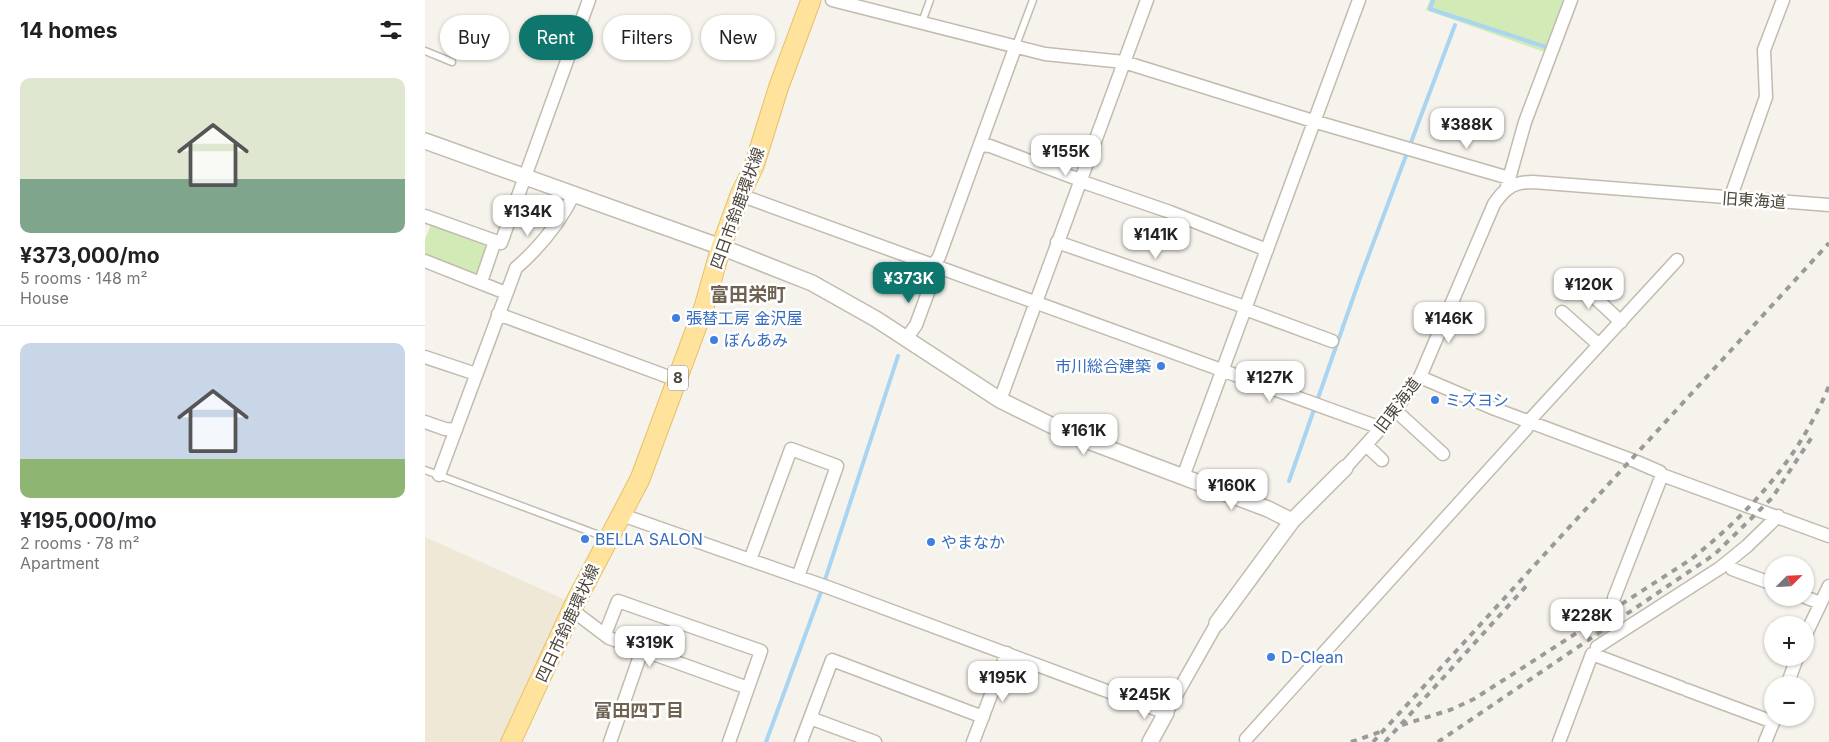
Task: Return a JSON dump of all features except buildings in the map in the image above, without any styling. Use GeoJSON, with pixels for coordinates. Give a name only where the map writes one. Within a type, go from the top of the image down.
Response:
{"type":"FeatureCollection","features":[{"type":"Feature","properties":{"kind":"main road","name":"四日市鈴鹿環状線"},"geometry":{"type":"LineString","coordinates":[[511,742],[572,610],[644,470],[704,307],[721,247],[753,166],[779,86],[811,0]]}},
{"type":"Feature","properties":{"kind":"street"},"geometry":{"type":"LineString","coordinates":[[425,216],[501,243],[589,0]]}},
{"type":"Feature","properties":{"kind":"street"},"geometry":{"type":"LineString","coordinates":[[832,0],[859,3],[1015,48],[1055,56],[1124,62],[1508,182],[1525,122],[1571,0]]}},
{"type":"Feature","properties":{"kind":"street"},"geometry":{"type":"LineString","coordinates":[[1000,400],[1147,0]]}},
{"type":"Feature","properties":{"kind":"street"},"geometry":{"type":"LineString","coordinates":[[1183,477],[1359,0]]}},
{"type":"Feature","properties":{"kind":"street"},"geometry":{"type":"LineString","coordinates":[[1730,199],[1765,97],[1764,50],[1783,0]]}},
{"type":"Feature","properties":{"kind":"street"},"geometry":{"type":"LineString","coordinates":[[934,264],[939,257],[1015,48]]}},
{"type":"Feature","properties":{"kind":"street"},"geometry":{"type":"LineString","coordinates":[[425,141],[721,247],[811,283],[876,319],[1000,400],[1067,433],[1268,509],[1292,521]]}},
{"type":"Feature","properties":{"kind":"street"},"geometry":{"type":"LineString","coordinates":[[979,145],[989,146],[1170,212],[1267,250]]}},
{"type":"Feature","properties":{"kind":"street","name":"旧東海道"},"geometry":{"type":"LineString","coordinates":[[1150,742],[1217,623],[1292,521],[1366,445],[1420,377],[1494,204],[1508,182],[1533,182],[1730,199],[1829,205]]}},
{"type":"Feature","properties":{"kind":"street"},"geometry":{"type":"LineString","coordinates":[[439,476],[497,314],[517,268],[531,255],[555,226],[573,194]]}},
{"type":"Feature","properties":{"kind":"street"},"geometry":{"type":"LineString","coordinates":[[740,195],[1381,428]]}},
{"type":"Feature","properties":{"kind":"street"},"geometry":{"type":"LineString","coordinates":[[481,282],[495,241]]}},
{"type":"Feature","properties":{"kind":"street"},"geometry":{"type":"LineString","coordinates":[[1057,242],[1155,274],[1332,341]]}},
{"type":"Feature","properties":{"kind":"street"},"geometry":{"type":"LineString","coordinates":[[1246,739],[1526,429],[1529,421],[1677,260]]}},
{"type":"Feature","properties":{"kind":"street"},"geometry":{"type":"LineString","coordinates":[[425,262],[481,282],[506,294]]}},
{"type":"Feature","properties":{"kind":"street"},"geometry":{"type":"LineString","coordinates":[[906,339],[916,325],[933,279]]}},
{"type":"Feature","properties":{"kind":"street"},"geometry":{"type":"LineString","coordinates":[[1575,279],[1621,322]]}},
{"type":"Feature","properties":{"kind":"street"},"geometry":{"type":"LineString","coordinates":[[1562,312],[1599,346]]}},
{"type":"Feature","properties":{"kind":"street"},"geometry":{"type":"LineString","coordinates":[[497,314],[677,380]]}},
{"type":"Feature","properties":{"kind":"street"},"geometry":{"type":"LineString","coordinates":[[425,357],[476,374]]}},
{"type":"Feature","properties":{"kind":"street"},"geometry":{"type":"LineString","coordinates":[[1420,377],[1495,410],[1645,465],[1662,475],[1829,536]]}},
{"type":"Feature","properties":{"kind":"street"},"geometry":{"type":"LineString","coordinates":[[1395,410],[1443,454]]}},
{"type":"Feature","properties":{"kind":"street"},"geometry":{"type":"LineString","coordinates":[[425,422],[445,430],[456,430]]}},
{"type":"Feature","properties":{"kind":"street"},"geometry":{"type":"LineString","coordinates":[[1366,445],[1382,460]]}},
{"type":"Feature","properties":{"kind":"street"},"geometry":{"type":"LineString","coordinates":[[750,560],[791,449],[837,466],[798,577]]}},
{"type":"Feature","properties":{"kind":"street"},"geometry":{"type":"LineString","coordinates":[[1614,598],[1662,475]]}},
{"type":"Feature","properties":{"kind":"street"},"geometry":{"type":"LineString","coordinates":[[622,515],[823,585],[1166,713]]}},
{"type":"Feature","properties":{"kind":"street"},"geometry":{"type":"LineString","coordinates":[[1559,742],[1596,646],[1720,568],[1747,546],[1778,516]]}},
{"type":"Feature","properties":{"kind":"street"},"geometry":{"type":"LineString","coordinates":[[1732,569],[1764,581]]}},
{"type":"Feature","properties":{"kind":"street"},"geometry":{"type":"LineString","coordinates":[[1814,616],[1829,586]]}},
{"type":"Feature","properties":{"kind":"street"},"geometry":{"type":"LineString","coordinates":[[605,634],[618,601],[761,652],[729,742]]}},
{"type":"Feature","properties":{"kind":"street"},"geometry":{"type":"LineString","coordinates":[[1814,601],[1820,603]]}},
{"type":"Feature","properties":{"kind":"street"},"geometry":{"type":"LineString","coordinates":[[572,610],[609,638],[748,688]]}},
{"type":"Feature","properties":{"kind":"street"},"geometry":{"type":"LineString","coordinates":[[1596,646],[1684,689],[1764,717]]}},
{"type":"Feature","properties":{"kind":"street"},"geometry":{"type":"LineString","coordinates":[[610,742],[642,650]]}},
{"type":"Feature","properties":{"kind":"street"},"geometry":{"type":"LineString","coordinates":[[973,742],[1007,653]]}},
{"type":"Feature","properties":{"kind":"street"},"geometry":{"type":"LineString","coordinates":[[801,742],[832,660],[983,717]]}},
{"type":"Feature","properties":{"kind":"street"},"geometry":{"type":"LineString","coordinates":[[810,718],[875,742]]}},
{"type":"Feature","properties":{"kind":"street"},"geometry":{"type":"LineString","coordinates":[[1765,742],[1772,726]]}},
{"type":"Feature","properties":{"kind":"lane"},"geometry":{"type":"LineString","coordinates":[[922,22],[930,0]]}},
{"type":"Feature","properties":{"kind":"lane"},"geometry":{"type":"LineString","coordinates":[[1015,48],[1033,0]]}},
{"type":"Feature","properties":{"kind":"lane"},"geometry":{"type":"LineString","coordinates":[[425,51],[452,62]]}},
{"type":"Feature","properties":{"kind":"lane"},"geometry":{"type":"LineString","coordinates":[[425,470],[608,538]]}},
{"type":"Feature","properties":{"kind":"shaded area"},"geometry":{"type":"Polygon","coordinates":[[[425,537],[568,601],[503,742],[425,742],[425,537]]]}},
{"type":"Feature","properties":{"kind":"green space"},"geometry":{"type":"Polygon","coordinates":[[[1430,0],[1568,0],[1550,54],[1426,10],[1430,0]]]}},
{"type":"Feature","properties":{"kind":"green space"},"geometry":{"type":"Polygon","coordinates":[[[431,224],[486,244],[488,248],[479,271],[475,273],[425,255],[425,240],[431,224]]]}},
{"type":"Feature","properties":{"kind":"waterway"},"geometry":{"type":"LineString","coordinates":[[1433,0],[1430,9],[1549,48]]}},
{"type":"Feature","properties":{"kind":"waterway"},"geometry":{"type":"LineString","coordinates":[[1289,481],[1359,281],[1455,25]]}},
{"type":"Feature","properties":{"kind":"waterway"},"geometry":{"type":"LineString","coordinates":[[766,742],[821,592],[898,356]]}},
{"type":"Feature","properties":{"kind":"tunnel"},"geometry":{"type":"LineString","coordinates":[[1599,637],[1614,598]]}},
{"type":"Feature","properties":{"kind":"railway"},"geometry":{"type":"LineString","coordinates":[[1373,742],[1829,243]]}},
{"type":"Feature","properties":{"kind":"railway"},"geometry":{"type":"LineString","coordinates":[[1402,725],[1450,710],[1474,699],[1690,560],[1733,523],[1771,482],[1803,437],[1829,386]]}},
{"type":"Feature","properties":{"kind":"railway"},"geometry":{"type":"LineString","coordinates":[[1438,742],[1715,554],[1772,498],[1812,437]]}},
{"type":"Feature","properties":{"kind":"railway"},"geometry":{"type":"LineString","coordinates":[[1385,742],[1529,583]]}},
{"type":"Feature","properties":{"kind":"railway"},"geometry":{"type":"LineString","coordinates":[[1351,742],[1380,732]]}},
{"type":"Feature","properties":{"kind":"place","name":"張替工房 金沢屋"},"geometry":{"type":"Point","coordinates":[676,318]}},
{"type":"Feature","properties":{"kind":"place","name":"ぼんあみ"},"geometry":{"type":"Point","coordinates":[714,340]}},
{"type":"Feature","properties":{"kind":"place","name":"市川総合建築"},"geometry":{"type":"Point","coordinates":[1161,366]}},
{"type":"Feature","properties":{"kind":"place","name":"ミズヨシ"},"geometry":{"type":"Point","coordinates":[1435,400]}},
{"type":"Feature","properties":{"kind":"place","name":"BELLA SALON"},"geometry":{"type":"Point","coordinates":[585,539]}},
{"type":"Feature","properties":{"kind":"place","name":"やまなか"},"geometry":{"type":"Point","coordinates":[931,542]}},
{"type":"Feature","properties":{"kind":"place","name":"D-Clean"},"geometry":{"type":"Point","coordinates":[1271,657]}},
{"type":"Feature","properties":{"kind":"district","name":"富田栄町"},"geometry":{"type":"Point","coordinates":[748,294]}},
{"type":"Feature","properties":{"kind":"district","name":"富田四丁目"},"geometry":{"type":"Point","coordinates":[639,711]}}]}
